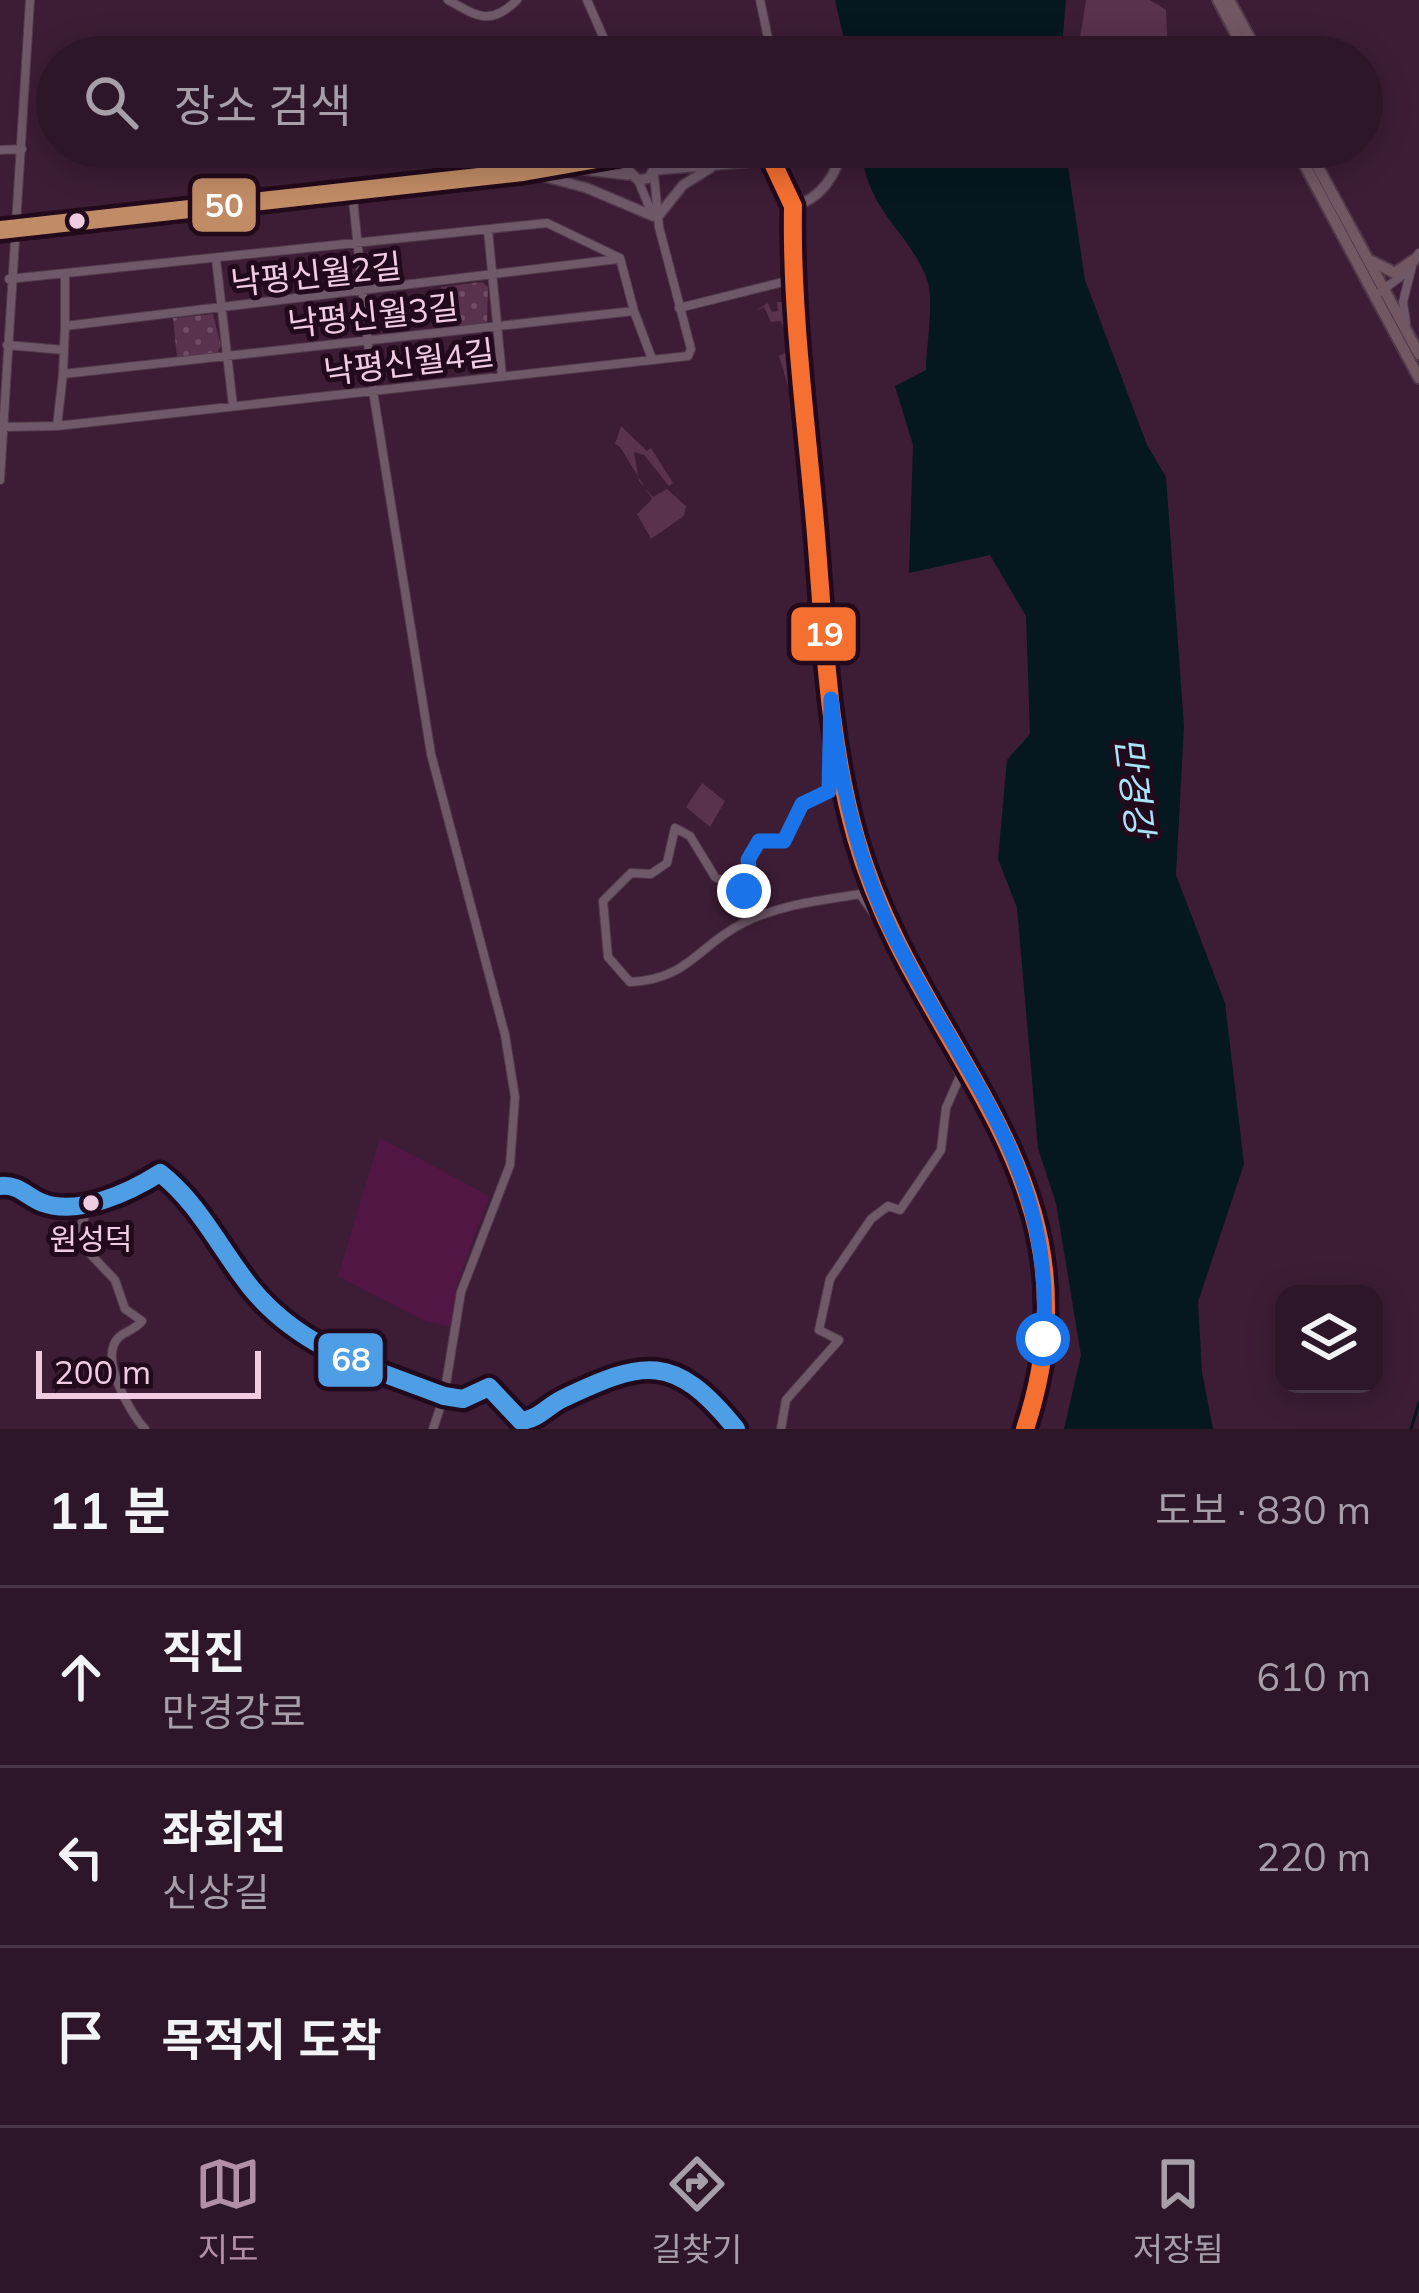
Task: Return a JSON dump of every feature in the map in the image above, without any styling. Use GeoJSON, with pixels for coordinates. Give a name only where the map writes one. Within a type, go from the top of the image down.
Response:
{"type":"FeatureCollection","features":[{"type":"Feature","properties":{"kind":"main road"},"geometry":{"type":"LineString","coordinates":[[1218,0],[1237,36]]}},
{"type":"Feature","properties":{"kind":"main road"},"geometry":{"type":"LineString","coordinates":[[1228,0],[1248,36]]}},
{"type":"Feature","properties":{"kind":"main road"},"geometry":{"type":"LineString","coordinates":[[1305,168],[1419,355]]}},
{"type":"Feature","properties":{"kind":"main road"},"geometry":{"type":"LineString","coordinates":[[1319,168],[1369,259],[1419,378]]}},
{"type":"Feature","properties":{"kind":"main road"},"geometry":{"type":"LineString","coordinates":[[1369,259],[1395,273],[1416,257]]}},
{"type":"Feature","properties":{"kind":"street"},"geometry":{"type":"LineString","coordinates":[[0,481],[30,0]]}},
{"type":"Feature","properties":{"kind":"street"},"geometry":{"type":"LineString","coordinates":[[448,0],[493,19],[517,0]]}},
{"type":"Feature","properties":{"kind":"street"},"geometry":{"type":"LineString","coordinates":[[587,0],[603,36]]}},
{"type":"Feature","properties":{"kind":"street"},"geometry":{"type":"LineString","coordinates":[[760,0],[768,36]]}},
{"type":"Feature","properties":{"kind":"street"},"geometry":{"type":"LineString","coordinates":[[0,151],[22,149]]}},
{"type":"Feature","properties":{"kind":"street"},"geometry":{"type":"LineString","coordinates":[[523,172],[530,168]]}},
{"type":"Feature","properties":{"kind":"street"},"geometry":{"type":"LineString","coordinates":[[0,230],[556,168],[633,177],[683,168]]}},
{"type":"Feature","properties":{"kind":"street"},"geometry":{"type":"LineString","coordinates":[[632,168],[657,219]]}},
{"type":"Feature","properties":{"kind":"street"},"geometry":{"type":"LineString","coordinates":[[10,279],[65,277],[547,223],[620,258],[652,359],[691,353],[657,219],[654,168]]}},
{"type":"Feature","properties":{"kind":"street"},"geometry":{"type":"LineString","coordinates":[[657,219],[689,180],[712,168]]}},
{"type":"Feature","properties":{"kind":"street"},"geometry":{"type":"LineString","coordinates":[[782,168],[793,206],[831,699],[856,837],[912,970]]}},
{"type":"Feature","properties":{"kind":"street"},"geometry":{"type":"LineString","coordinates":[[793,206],[808,201],[838,168]]}},
{"type":"Feature","properties":{"kind":"street"},"geometry":{"type":"LineString","coordinates":[[523,172],[586,188],[657,219]]}},
{"type":"Feature","properties":{"kind":"street"},"geometry":{"type":"LineString","coordinates":[[352,190],[374,391],[430,754],[505,1034],[515,1097],[514,1149],[461,1292],[434,1429]]}},
{"type":"Feature","properties":{"kind":"street"},"geometry":{"type":"LineString","coordinates":[[488,230],[502,376]]}},
{"type":"Feature","properties":{"kind":"street"},"geometry":{"type":"LineString","coordinates":[[1379,292],[1416,257]]}},
{"type":"Feature","properties":{"kind":"street"},"geometry":{"type":"LineString","coordinates":[[1409,336],[1403,302],[1416,257]]}},
{"type":"Feature","properties":{"kind":"street","name":"낙평신월2길"},"geometry":{"type":"LineString","coordinates":[[65,326],[620,258]]}},
{"type":"Feature","properties":{"kind":"street"},"geometry":{"type":"LineString","coordinates":[[216,260],[233,406]]}},
{"type":"Feature","properties":{"kind":"street"},"geometry":{"type":"LineString","coordinates":[[57,426],[65,277]]}},
{"type":"Feature","properties":{"kind":"street"},"geometry":{"type":"LineString","coordinates":[[680,308],[796,279]]}},
{"type":"Feature","properties":{"kind":"street","name":"낙평신월3길"},"geometry":{"type":"LineString","coordinates":[[63,374],[634,311]]}},
{"type":"Feature","properties":{"kind":"street"},"geometry":{"type":"LineString","coordinates":[[7,345],[64,350]]}},
{"type":"Feature","properties":{"kind":"street","name":"낙평신월4길"},"geometry":{"type":"LineString","coordinates":[[3,428],[57,426],[652,359]]}},
{"type":"Feature","properties":{"kind":"street"},"geometry":{"type":"LineString","coordinates":[[831,699],[829,791],[802,804],[784,841],[759,841],[748,860],[748,887],[744,891],[715,877],[689,836],[675,828],[667,863],[651,874],[631,873],[603,901],[608,957],[630,982],[659,981],[693,963],[710,944],[752,919],[810,899],[860,894],[912,970],[999,1120],[1032,1199],[1045,1304],[1037,1379],[1024,1429]]}},
{"type":"Feature","properties":{"kind":"street"},"geometry":{"type":"LineString","coordinates":[[781,1429],[786,1400],[839,1340],[819,1330],[830,1279],[871,1219],[889,1206],[900,1210],[941,1150],[946,1108],[960,1076],[941,1022]]}},
{"type":"Feature","properties":{"kind":"street"},"geometry":{"type":"LineString","coordinates":[[0,1186],[16,1186],[44,1203],[92,1202],[114,1199],[160,1173],[195,1210],[252,1289],[300,1336],[444,1396],[463,1399],[489,1387],[511,1415],[528,1420],[609,1375],[652,1370],[692,1384],[736,1429]]}},
{"type":"Feature","properties":{"kind":"street"},"geometry":{"type":"LineString","coordinates":[[92,1202],[74,1238],[115,1280],[125,1309],[142,1321],[120,1336],[113,1355],[130,1409],[145,1429]]}},
{"type":"Feature","properties":{"kind":"shaded area"},"geometry":{"type":"Polygon","coordinates":[[[1086,0],[1150,0],[1166,10],[1167,36],[1080,36],[1086,0]]]}},
{"type":"Feature","properties":{"kind":"shaded area"},"geometry":{"type":"Polygon","coordinates":[[[482,282],[488,287],[487,323],[448,327],[441,287],[482,282]]]}},
{"type":"Feature","properties":{"kind":"shaded area"},"geometry":{"type":"Polygon","coordinates":[[[777,302],[790,302],[794,406],[779,356],[790,350],[781,321],[771,322],[764,307],[755,311],[768,303],[772,312],[778,311],[777,302]]]}},
{"type":"Feature","properties":{"kind":"shaded area"},"geometry":{"type":"Polygon","coordinates":[[[213,314],[221,346],[217,353],[177,358],[173,318],[213,314]]]}},
{"type":"Feature","properties":{"kind":"shaded area"},"geometry":{"type":"Polygon","coordinates":[[[621,426],[647,451],[651,448],[673,483],[669,486],[644,455],[634,452],[638,477],[615,444],[621,426]]]}},
{"type":"Feature","properties":{"kind":"shaded area"},"geometry":{"type":"Polygon","coordinates":[[[645,488],[653,497],[667,489],[686,506],[684,516],[651,539],[637,514],[652,499],[645,488]]]}},
{"type":"Feature","properties":{"kind":"shaded area"},"geometry":{"type":"Polygon","coordinates":[[[702,783],[725,801],[710,827],[686,807],[702,783]]]}},
{"type":"Feature","properties":{"kind":"shaded area"},"geometry":{"type":"Polygon","coordinates":[[[380,1138],[489,1196],[457,1284],[450,1327],[423,1320],[338,1276],[380,1138]]]}},
{"type":"Feature","properties":{"kind":"water"},"geometry":{"type":"Polygon","coordinates":[[[835,0],[1066,0],[1063,36],[843,36],[835,0]]]}},
{"type":"Feature","properties":{"kind":"water","name":"만경강"},"geometry":{"type":"Polygon","coordinates":[[[1068,168],[1085,280],[1147,445],[1166,477],[1184,726],[1176,875],[1225,1003],[1244,1164],[1198,1302],[1202,1372],[1213,1429],[1064,1429],[1081,1355],[1056,1203],[1038,1148],[1017,908],[998,859],[1007,760],[1030,734],[1026,616],[990,555],[909,573],[913,445],[895,386],[926,370],[930,295],[925,274],[878,203],[865,170],[1068,168]]]}},
{"type":"Feature","properties":{"kind":"waterway"},"geometry":{"type":"LineString","coordinates":[[1411,1429],[1419,1403]]}},
{"type":"Feature","properties":{"kind":"transit line","name":"50"},"geometry":{"type":"LineString","coordinates":[[0,230],[546,168]]}},
{"type":"Feature","properties":{"kind":"transit line","name":"19"},"geometry":{"type":"LineString","coordinates":[[775,168],[793,206],[797,325],[824,642],[846,799],[885,916],[995,1120],[1025,1187],[1043,1260],[1044,1339],[1025,1429]]}},
{"type":"Feature","properties":{"kind":"transit line","name":"68"},"geometry":{"type":"LineString","coordinates":[[0,1186],[18,1189],[43,1203],[72,1206],[119,1194],[160,1173],[186,1198],[272,1310],[340,1355],[444,1396],[463,1399],[489,1387],[521,1421],[615,1376],[656,1370],[694,1386],[736,1429]]}},
{"type":"Feature","properties":{"kind":"place","name":"원성덕"},"geometry":{"type":"Point","coordinates":[91,1203]}},
{"type":"Feature","properties":{"kind":"route"},"geometry":{"type":"LineString","coordinates":[[744,891],[751,880],[748,860],[759,841],[764,837],[784,841],[802,804],[829,791],[831,699],[841,772],[867,874],[912,970],[999,1120],[1030,1190],[1044,1272],[1043,1339]]}}]}
